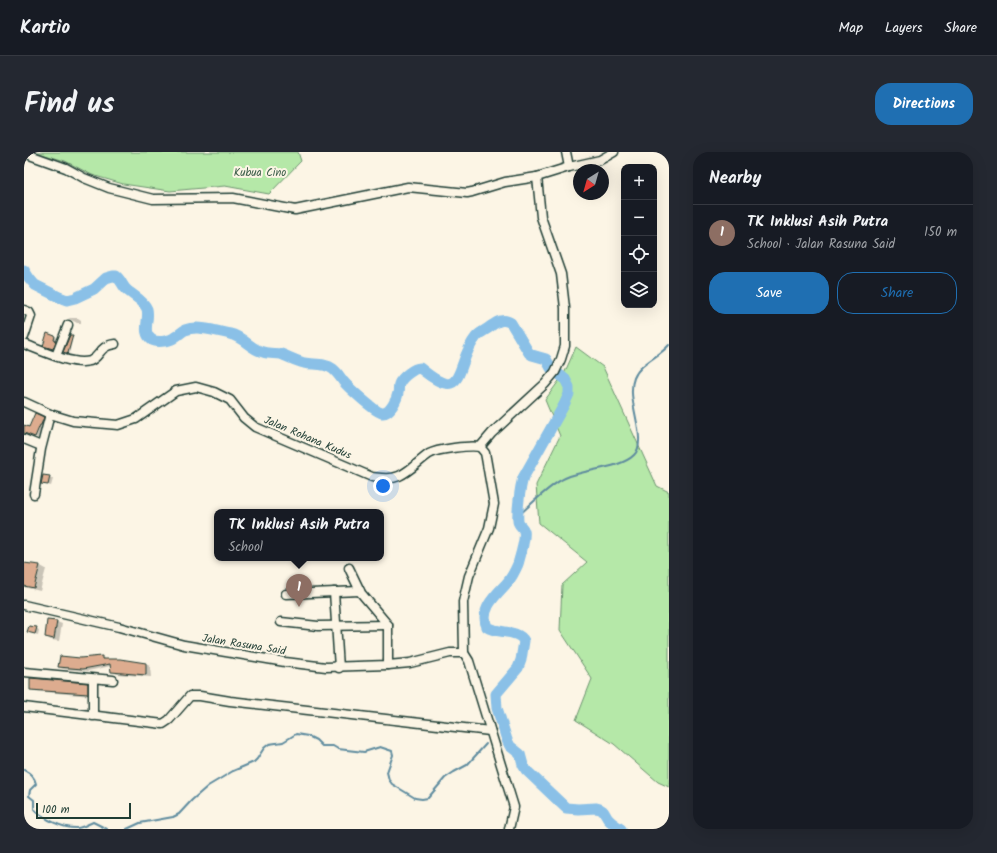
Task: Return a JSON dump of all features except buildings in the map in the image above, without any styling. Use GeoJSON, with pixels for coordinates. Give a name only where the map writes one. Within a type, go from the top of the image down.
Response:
{"type":"FeatureCollection","features":[{"type":"Feature","properties":{"kind":"street"},"geometry":{"type":"LineString","coordinates":[[566,152],[569,167]]}},
{"type":"Feature","properties":{"kind":"street"},"geometry":{"type":"LineString","coordinates":[[24,153],[66,168],[80,176],[109,188],[147,198],[233,198],[295,210],[408,187],[467,193],[505,182],[537,177],[569,167],[600,160],[614,152]]}},
{"type":"Feature","properties":{"kind":"street"},"geometry":{"type":"LineString","coordinates":[[509,829],[514,807],[469,661],[464,653],[463,602],[469,576],[489,528],[494,504],[485,453],[480,447],[545,384],[555,372],[561,359],[564,346],[565,308],[560,274],[541,217],[537,177]]}},
{"type":"Feature","properties":{"kind":"street"},"geometry":{"type":"LineString","coordinates":[[24,310],[29,312],[31,316],[24,337]]}},
{"type":"Feature","properties":{"kind":"street"},"geometry":{"type":"LineString","coordinates":[[56,356],[68,325]]}},
{"type":"Feature","properties":{"kind":"street"},"geometry":{"type":"LineString","coordinates":[[24,344],[67,360],[88,361],[94,359],[106,346],[115,344]]}},
{"type":"Feature","properties":{"kind":"street","name":"Jalan Rohana Kudus"},"geometry":{"type":"LineString","coordinates":[[24,402],[50,414],[73,421],[118,425],[136,419],[176,391],[196,387],[214,392],[230,400],[244,418],[255,427],[372,477],[387,478],[399,476],[431,453],[438,450],[473,445],[480,447]]}},
{"type":"Feature","properties":{"kind":"street"},"geometry":{"type":"LineString","coordinates":[[34,494],[41,446],[50,414]]}},
{"type":"Feature","properties":{"kind":"street"},"geometry":{"type":"LineString","coordinates":[[24,439],[41,446]]}},
{"type":"Feature","properties":{"kind":"street"},"geometry":{"type":"LineString","coordinates":[[349,568],[360,591],[388,625],[388,666]]}},
{"type":"Feature","properties":{"kind":"street"},"geometry":{"type":"LineString","coordinates":[[286,594],[360,591]]}},
{"type":"Feature","properties":{"kind":"street"},"geometry":{"type":"LineString","coordinates":[[334,592],[339,668]]}},
{"type":"Feature","properties":{"kind":"street","name":"Jalan Rasuna Said"},"geometry":{"type":"LineString","coordinates":[[24,606],[119,627],[184,645],[285,662],[326,667],[339,668],[388,666],[410,663],[450,653],[464,653]]}},
{"type":"Feature","properties":{"kind":"street"},"geometry":{"type":"LineString","coordinates":[[281,622],[315,626],[388,625]]}},
{"type":"Feature","properties":{"kind":"street"},"geometry":{"type":"LineString","coordinates":[[24,672],[114,680]]}},
{"type":"Feature","properties":{"kind":"street"},"geometry":{"type":"LineString","coordinates":[[93,716],[94,679]]}},
{"type":"Feature","properties":{"kind":"street"},"geometry":{"type":"LineString","coordinates":[[24,707],[163,724],[190,696],[200,696],[237,702],[490,731]]}},
{"type":"Feature","properties":{"kind":"green space","name":"Kubua Cino"},"geometry":{"type":"Polygon","coordinates":[[[35,152],[298,152],[301,161],[269,194],[225,186],[170,191],[123,184],[92,175],[65,161],[35,152]]]}},
{"type":"Feature","properties":{"kind":"green space"},"geometry":{"type":"Polygon","coordinates":[[[576,347],[603,367],[657,486],[669,492],[669,787],[658,782],[614,744],[576,720],[592,679],[560,630],[562,585],[587,562],[539,523],[536,485],[560,436],[545,400],[564,374],[576,347]]]}},
{"type":"Feature","properties":{"kind":"waterway"},"geometry":{"type":"LineString","coordinates":[[24,270],[35,285],[67,300],[94,289],[106,278],[116,276],[125,288],[140,300],[147,309],[146,330],[147,334],[152,340],[168,340],[185,330],[196,328],[213,330],[235,336],[258,350],[268,353],[281,354],[304,363],[330,367],[362,399],[382,413],[385,413],[393,406],[397,396],[399,384],[408,373],[420,368],[435,379],[445,383],[453,382],[457,377],[469,348],[476,337],[494,324],[503,320],[511,323],[529,353],[546,359],[551,368],[565,379],[569,387],[569,394],[523,478],[520,493],[518,522],[523,530],[524,543],[518,564],[512,576],[490,602],[485,614],[487,627],[512,633],[521,637],[524,641],[518,668],[496,694],[497,708],[507,740],[510,746],[520,754],[526,770],[566,808],[596,808],[602,810],[606,817],[621,829]]}},
{"type":"Feature","properties":{"kind":"waterway"},"geometry":{"type":"LineString","coordinates":[[518,516],[559,481],[573,475],[620,463],[628,460],[634,455],[638,448],[639,440],[632,397],[634,378],[645,364],[669,345]]}},
{"type":"Feature","properties":{"kind":"waterway"},"geometry":{"type":"LineString","coordinates":[[127,829],[140,823],[173,817],[179,814],[208,786],[233,771],[254,762],[264,748],[269,744],[283,742],[296,734],[308,736],[316,740],[322,746],[333,746],[338,749],[364,752],[380,747],[392,751],[393,755],[387,772],[389,780],[392,784],[415,798],[422,799],[428,798],[445,778],[467,765],[486,744]]}},
{"type":"Feature","properties":{"kind":"waterway"},"geometry":{"type":"LineString","coordinates":[[24,770],[35,779],[36,784],[30,790],[29,796],[34,800],[34,809],[43,816],[54,823],[66,827],[78,828],[93,822],[107,829]]}},
{"type":"Feature","properties":{"kind":"place","name":"TK Inklusi Asih Putra"},"geometry":{"type":"Point","coordinates":[299,607]}}]}
